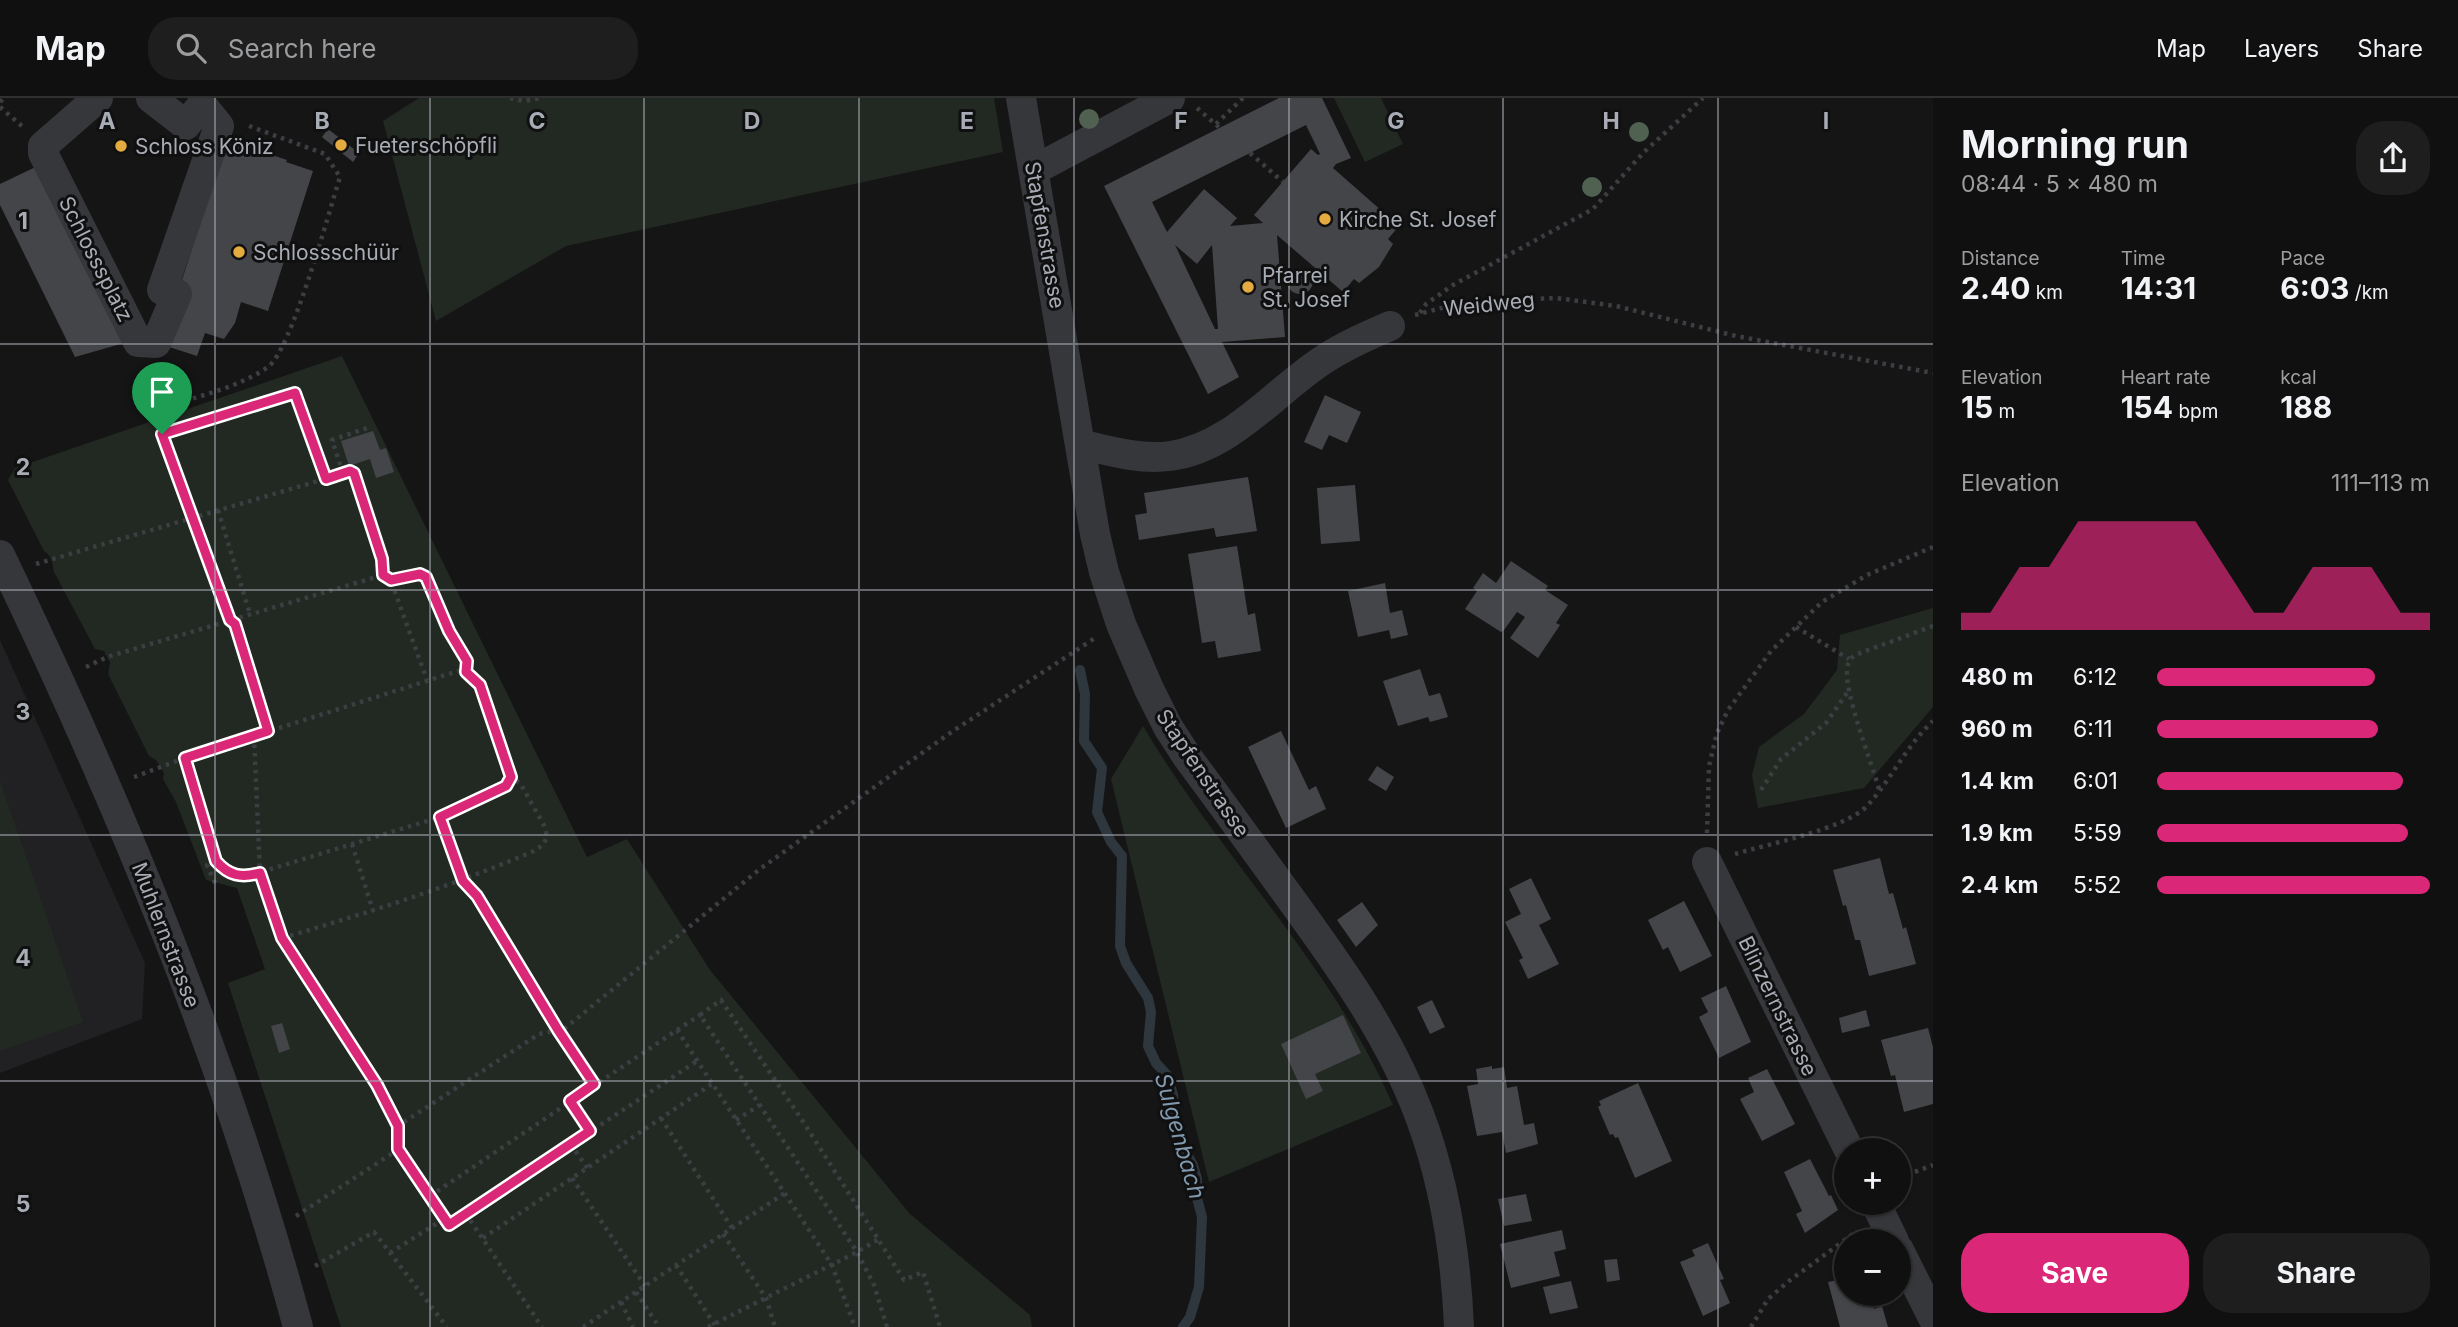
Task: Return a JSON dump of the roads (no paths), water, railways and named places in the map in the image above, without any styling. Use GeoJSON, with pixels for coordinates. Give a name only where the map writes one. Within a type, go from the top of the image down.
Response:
{"type":"FeatureCollection","features":[{"type":"Feature","properties":{"kind":"street","name":"Schlosssplatz"},"geometry":{"type":"LineString","coordinates":[[98,98],[43,146],[43,153],[138,342],[156,343],[177,294],[162,290],[219,126],[202,105],[186,125],[151,98]]}},
{"type":"Feature","properties":{"kind":"street","name":"Stapfenstrasse"},"geometry":{"type":"LineString","coordinates":[[1021,98],[1095,534],[1121,624],[1168,727],[1338,963],[1370,1014],[1394,1060],[1419,1114],[1437,1174],[1449,1231],[1459,1327]]}},
{"type":"Feature","properties":{"kind":"street"},"geometry":{"type":"LineString","coordinates":[[1034,170],[1184,103]]}},
{"type":"Feature","properties":{"kind":"street"},"geometry":{"type":"LineString","coordinates":[[1080,443],[1130,455],[1169,456],[1195,450],[1222,438],[1324,359],[1351,343],[1390,326]]}},
{"type":"Feature","properties":{"kind":"street","name":"Muhlernstrasse"},"geometry":{"type":"LineString","coordinates":[[4,564],[107,787],[186,985],[229,1101],[298,1327]]}},
{"type":"Feature","properties":{"kind":"street","name":"Blinzernstrasse"},"geometry":{"type":"LineString","coordinates":[[1707,862],[1843,1138]]}},
{"type":"Feature","properties":{"kind":"street"},"geometry":{"type":"LineString","coordinates":[[1911,1274],[1933,1318]]}},
{"type":"Feature","properties":{"kind":"waterway","name":"Sulgenbach"},"geometry":{"type":"LineString","coordinates":[[1080,670],[1085,694],[1084,741],[1102,768],[1097,812],[1111,842],[1122,856],[1120,946],[1126,963],[1148,998],[1151,1012],[1148,1046],[1156,1063],[1167,1075],[1173,1095],[1176,1135],[1193,1165],[1197,1179],[1197,1198],[1202,1217],[1199,1287],[1190,1317],[1183,1327]]}},
{"type":"Feature","properties":{"kind":"place","name":"Fueterschöpfli"},"geometry":{"type":"Point","coordinates":[341,145]}},
{"type":"Feature","properties":{"kind":"place","name":"Schloss Köniz"},"geometry":{"type":"Point","coordinates":[121,146]}},
{"type":"Feature","properties":{"kind":"place","name":"Kirche St. Josef"},"geometry":{"type":"Point","coordinates":[1325,219]}},
{"type":"Feature","properties":{"kind":"place","name":"Schlossschüür"},"geometry":{"type":"Point","coordinates":[239,252]}},
{"type":"Feature","properties":{"kind":"place","name":"Pfarrei St. Josef"},"geometry":{"type":"Point","coordinates":[1248,287]}}]}
